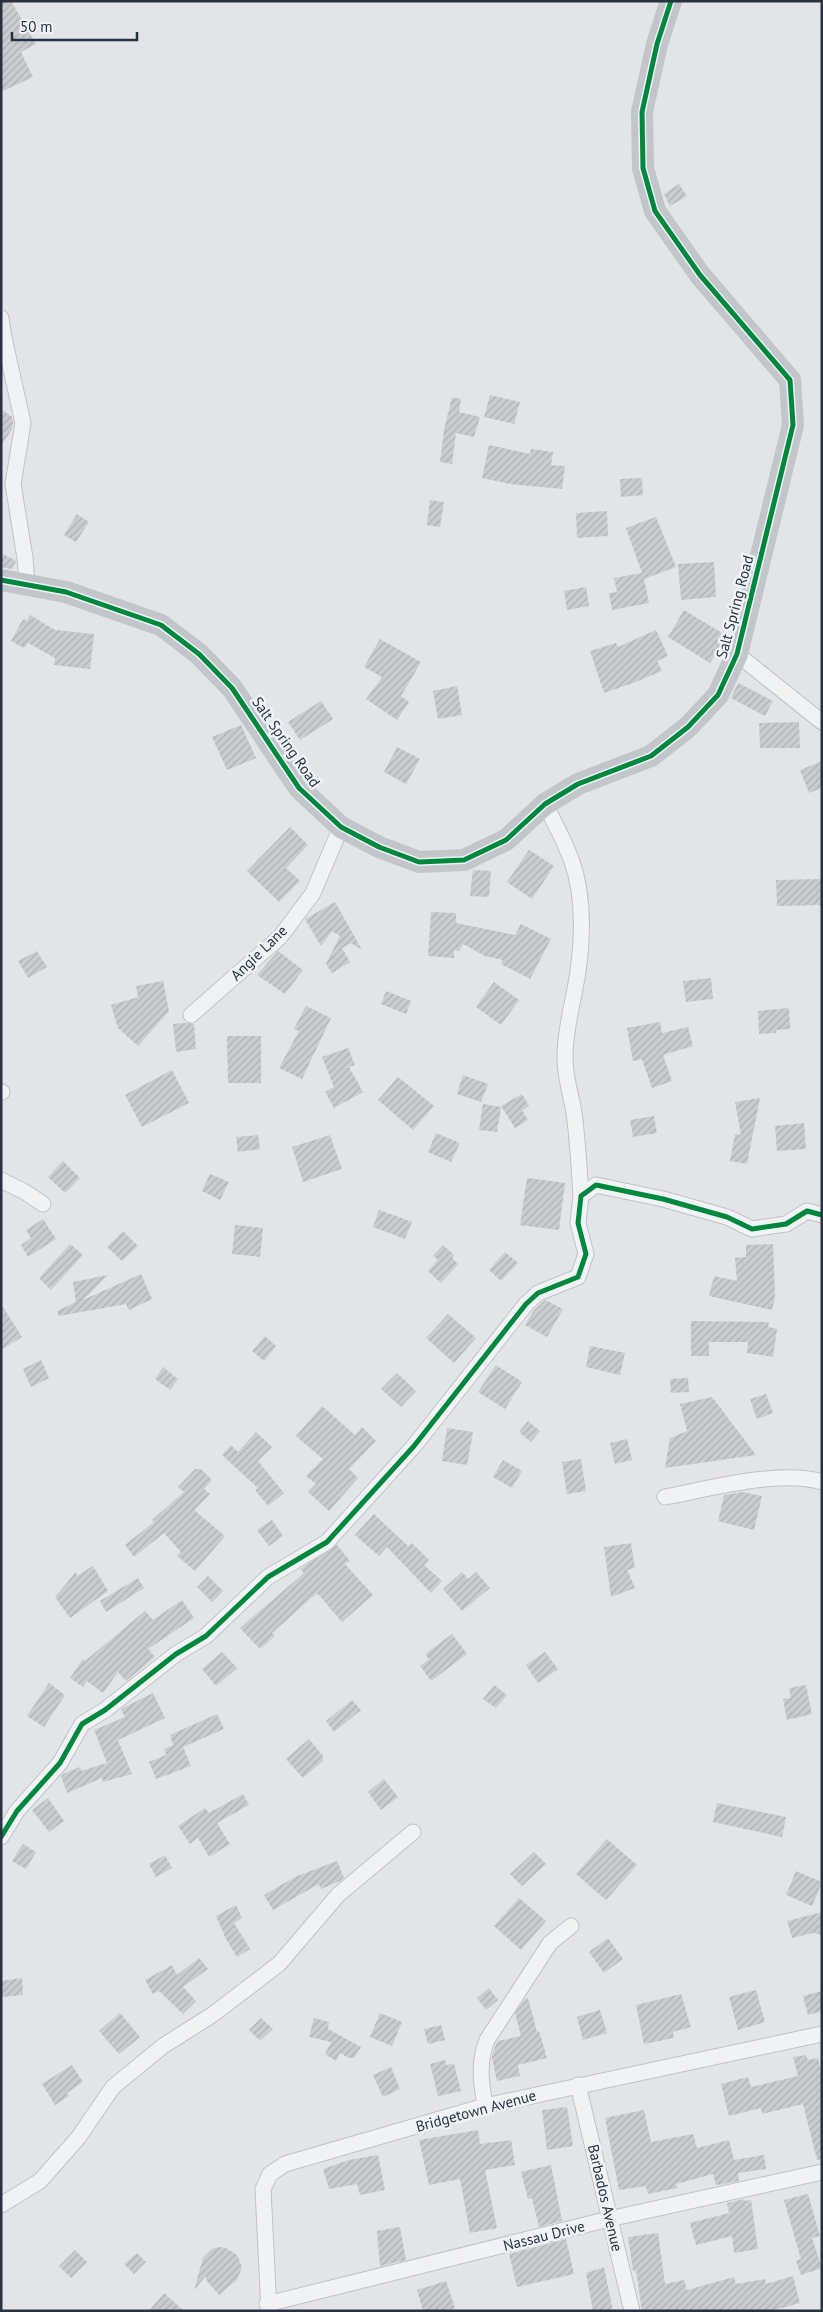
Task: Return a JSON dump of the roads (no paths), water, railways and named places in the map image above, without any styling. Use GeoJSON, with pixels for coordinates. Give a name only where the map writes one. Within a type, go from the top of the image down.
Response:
{"type":"FeatureCollection","features":[{"type":"Feature","properties":{"kind":"street","name":"Salt Spring Road"},"geometry":{"type":"LineString","coordinates":[[1,580],[66,592],[161,625],[199,654],[232,688],[299,788],[341,827],[379,847],[419,862],[464,860],[506,840],[545,804],[578,784],[650,756],[688,727],[718,696],[737,654],[793,424],[790,380],[700,275],[655,211],[642,168],[642,112],[657,44],[671,1]]}},
{"type":"Feature","properties":{"kind":"street"},"geometry":{"type":"LineString","coordinates":[[1,318],[24,423],[13,484],[25,558],[27,584]]}},
{"type":"Feature","properties":{"kind":"street"},"geometry":{"type":"LineString","coordinates":[[737,654],[822,722]]}},
{"type":"Feature","properties":{"kind":"street"},"geometry":{"type":"LineString","coordinates":[[1,1837],[17,1811],[60,1763],[82,1724],[105,1710],[176,1654],[206,1636],[268,1577],[327,1542],[414,1446],[526,1304],[538,1293],[578,1277],[586,1254],[578,1223],[581,1196],[578,1139],[566,1081],[565,1056],[566,1027],[578,973],[582,928],[580,902],[572,860],[545,804]]}},
{"type":"Feature","properties":{"kind":"street","name":"Angie Lane"},"geometry":{"type":"LineString","coordinates":[[191,1015],[280,937],[313,893],[341,827]]}},
{"type":"Feature","properties":{"kind":"street"},"geometry":{"type":"LineString","coordinates":[[1,1180],[26,1192],[43,1204]]}},
{"type":"Feature","properties":{"kind":"street"},"geometry":{"type":"LineString","coordinates":[[581,1196],[596,1185],[727,1217],[752,1230],[786,1224],[807,1211],[822,1215]]}},
{"type":"Feature","properties":{"kind":"street"},"geometry":{"type":"LineString","coordinates":[[665,1497],[788,1477],[822,1482]]}},
{"type":"Feature","properties":{"kind":"street"},"geometry":{"type":"LineString","coordinates":[[1,2205],[40,2181],[78,2138],[113,2087],[163,2046],[212,2015],[279,1964],[338,1895],[413,1832]]}},
{"type":"Feature","properties":{"kind":"street"},"geometry":{"type":"LineString","coordinates":[[485,2106],[479,2072],[481,2056],[487,2040],[550,1943],[571,1926]]}},
{"type":"Feature","properties":{"kind":"street","name":"Bridgetown Avenue"},"geometry":{"type":"LineString","coordinates":[[268,2307],[263,2189],[270,2174],[285,2164],[485,2106],[822,2034]]}},
{"type":"Feature","properties":{"kind":"street","name":"Barbados Avenue"},"geometry":{"type":"LineString","coordinates":[[578,2085],[632,2311]]}},
{"type":"Feature","properties":{"kind":"street","name":"Nassau Drive"},"geometry":{"type":"LineString","coordinates":[[268,2307],[610,2219],[822,2172]]}}]}
